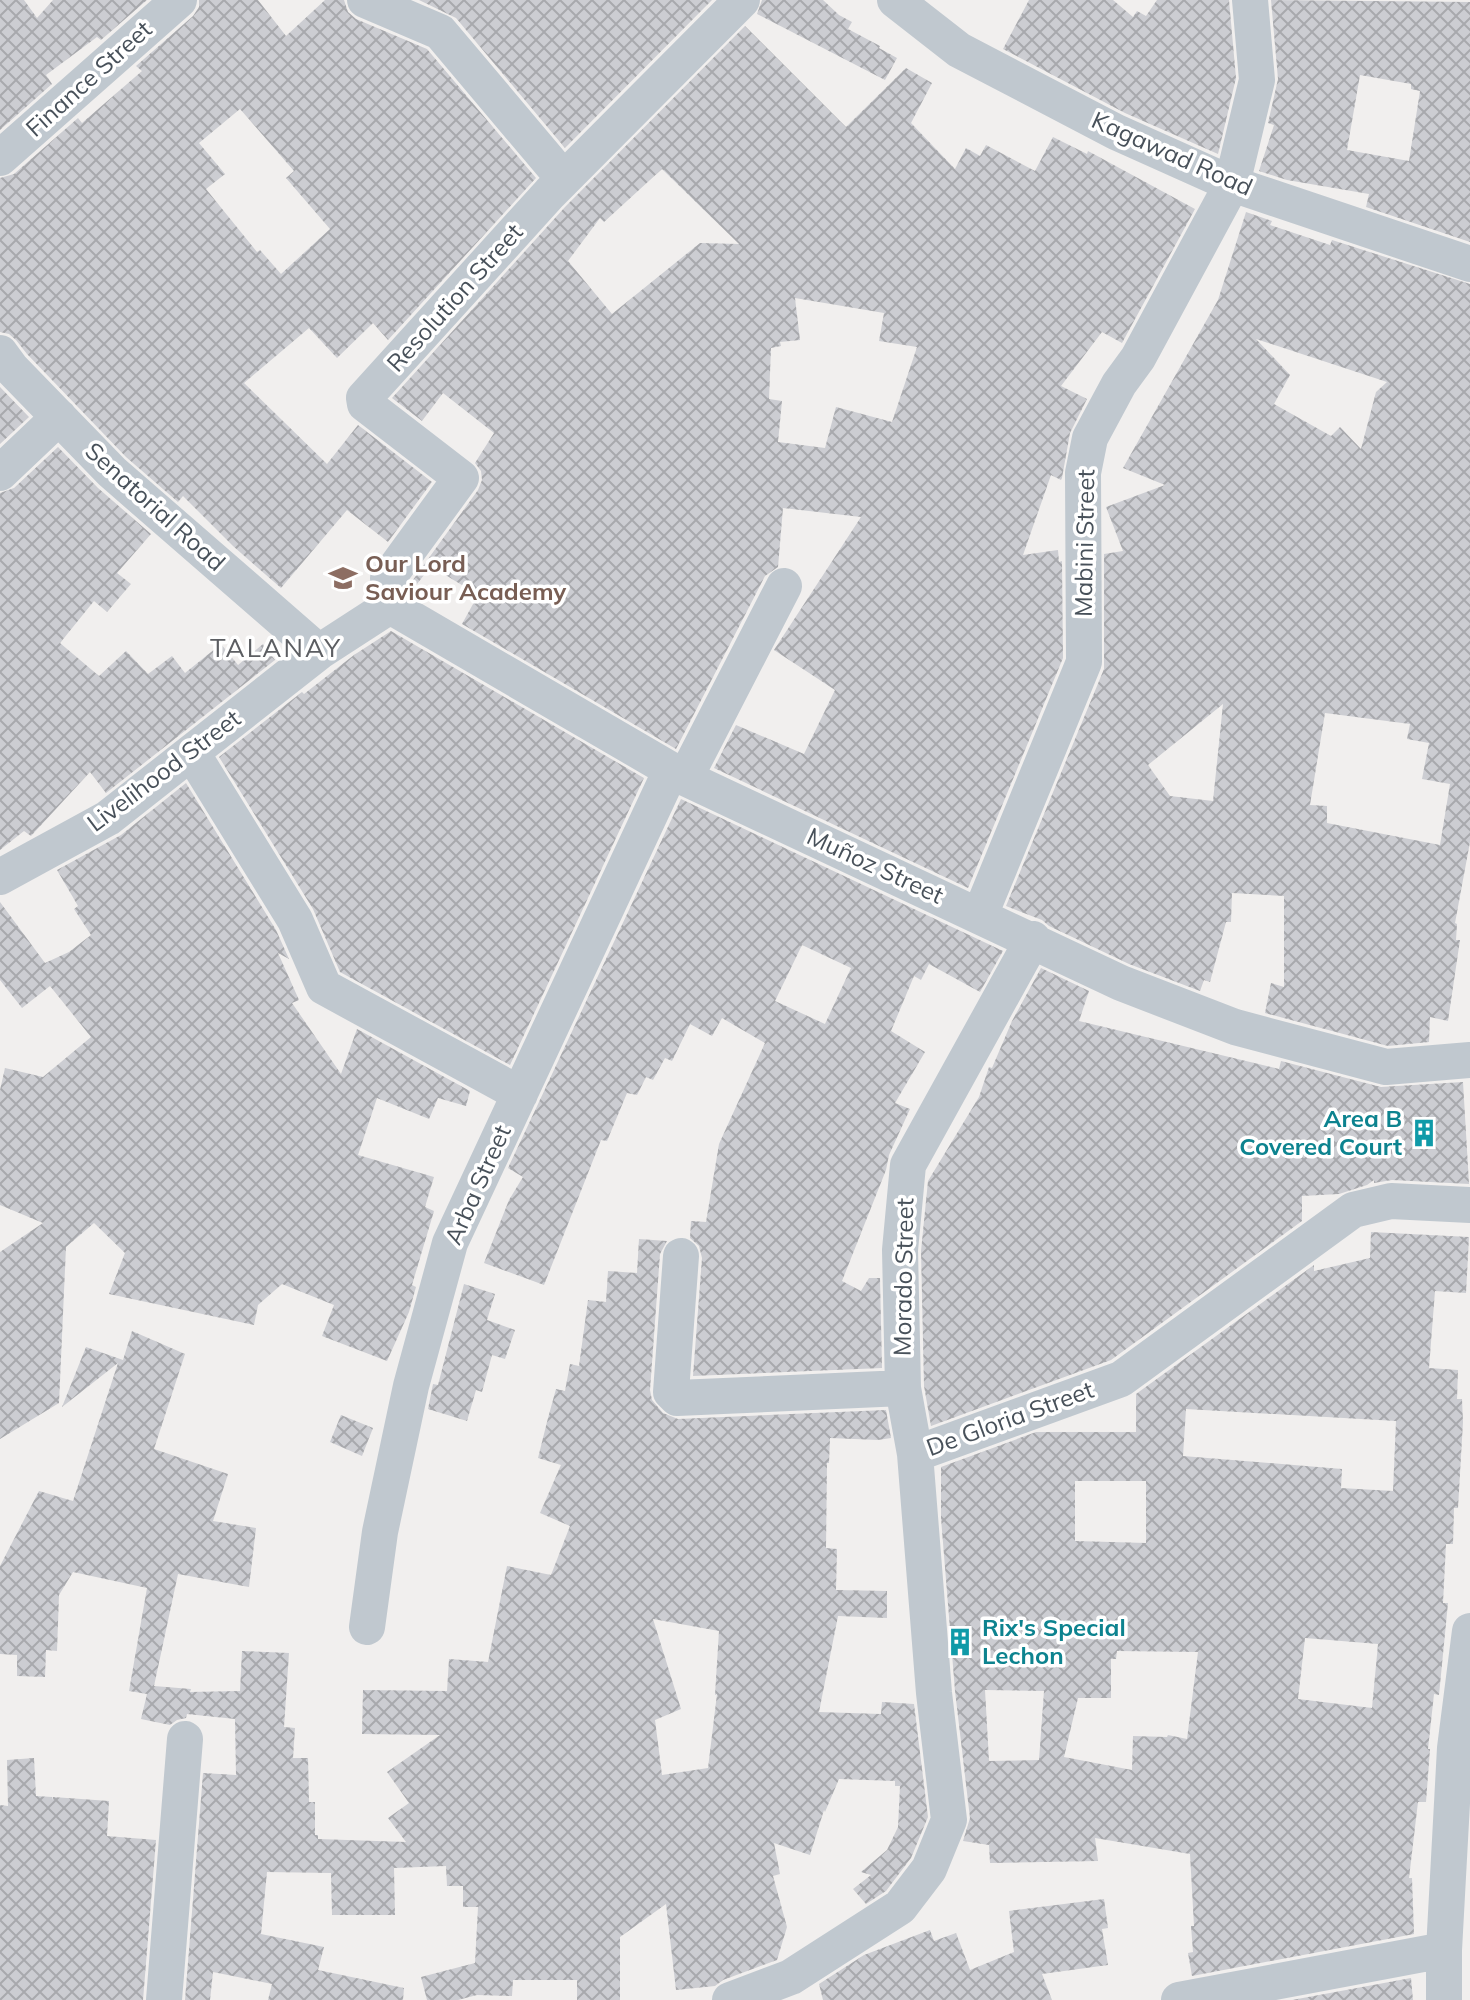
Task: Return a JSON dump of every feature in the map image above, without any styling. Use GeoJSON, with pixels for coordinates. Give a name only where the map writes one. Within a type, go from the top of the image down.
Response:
{"type":"FeatureCollection","features":[{"type":"Feature","properties":{"kind":"street","name":"Finance Street"},"geometry":{"type":"LineString","coordinates":[[0,158],[179,0]]}},
{"type":"Feature","properties":{"kind":"street"},"geometry":{"type":"LineString","coordinates":[[365,0],[440,32],[564,179]]}},
{"type":"Feature","properties":{"kind":"street","name":"Resolution Street"},"geometry":{"type":"LineString","coordinates":[[390,606],[388,578],[461,478],[365,404],[364,398],[564,179],[742,0]]}},
{"type":"Feature","properties":{"kind":"street","name":"Kagawad Road"},"geometry":{"type":"LineString","coordinates":[[895,0],[959,50],[1116,132],[1232,184],[1470,264]]}},
{"type":"Feature","properties":{"kind":"street","name":"Mabini Street"},"geometry":{"type":"LineString","coordinates":[[980,915],[1084,662],[1083,473],[1090,438],[1119,384],[1138,358],[1232,184],[1257,80],[1250,0]]}},
{"type":"Feature","properties":{"kind":"street","name":"Senatorial Road"},"geometry":{"type":"LineString","coordinates":[[0,353],[112,472],[319,652]]}},
{"type":"Feature","properties":{"kind":"street"},"geometry":{"type":"LineString","coordinates":[[0,473],[59,417]]}},
{"type":"Feature","properties":{"kind":"street","name":"Arba Street"},"geometry":{"type":"LineString","coordinates":[[367,1627],[380,1532],[411,1386],[450,1243],[678,774],[784,586]]}},
{"type":"Feature","properties":{"kind":"street"},"geometry":{"type":"LineString","coordinates":[[319,652],[390,606]]}},
{"type":"Feature","properties":{"kind":"street","name":"Muñoz Street"},"geometry":{"type":"LineString","coordinates":[[390,606],[678,774],[1121,983],[1235,1027],[1386,1067],[1470,1060]]}},
{"type":"Feature","properties":{"kind":"street","name":"Livelihood Street"},"geometry":{"type":"LineString","coordinates":[[0,877],[108,818],[319,652]]}},
{"type":"Feature","properties":{"kind":"street"},"geometry":{"type":"LineString","coordinates":[[192,753],[295,920],[324,987],[520,1094]]}},
{"type":"Feature","properties":{"kind":"street","name":"Morado Street"},"geometry":{"type":"LineString","coordinates":[[915,1454],[903,1388],[900,1250],[908,1165],[1033,939]]}},
{"type":"Feature","properties":{"kind":"street","name":"De Gloria Street"},"geometry":{"type":"LineString","coordinates":[[730,2000],[791,1977],[900,1907],[929,1869],[949,1820],[934,1693],[915,1454],[1121,1379],[1353,1210],[1391,1201],[1470,1205]]}},
{"type":"Feature","properties":{"kind":"street"},"geometry":{"type":"LineString","coordinates":[[681,1256],[671,1392],[677,1398],[903,1388]]}},
{"type":"Feature","properties":{"kind":"street"},"geometry":{"type":"LineString","coordinates":[[1453,1996],[1444,1950],[1455,1748],[1470,1631]]}},
{"type":"Feature","properties":{"kind":"street"},"geometry":{"type":"LineString","coordinates":[[164,2000],[185,1739]]}},
{"type":"Feature","properties":{"kind":"street"},"geometry":{"type":"LineString","coordinates":[[1179,2000],[1444,1950]]}},
{"type":"Feature","properties":{"kind":"building"},"geometry":{"type":"Polygon","coordinates":[[[0,0],[24,0],[37,18],[53,0],[147,0],[101,40],[97,37],[46,75],[52,84],[0,130],[0,0]]]}},
{"type":"Feature","properties":{"kind":"building"},"geometry":{"type":"Polygon","coordinates":[[[199,0],[258,0],[286,36],[325,0],[344,0],[348,12],[356,19],[427,49],[536,178],[388,340],[373,323],[337,358],[309,328],[244,383],[327,464],[358,425],[432,482],[388,542],[347,510],[281,588],[183,496],[178,502],[126,457],[16,340],[0,332],[0,178],[14,174],[78,118],[82,123],[142,71],[136,66],[193,16],[199,7],[199,0]],[[240,109],[199,143],[225,174],[206,189],[257,252],[260,250],[281,274],[330,229],[286,178],[294,171],[240,109]]]}},
{"type":"Feature","properties":{"kind":"building"},"geometry":{"type":"Polygon","coordinates":[[[419,0],[712,0],[565,148],[456,18],[419,0]]]}},
{"type":"Feature","properties":{"kind":"building"},"geometry":{"type":"Polygon","coordinates":[[[762,0],[823,0],[852,22],[848,29],[897,58],[885,80],[757,14],[762,0]]]}},
{"type":"Feature","properties":{"kind":"building"},"geometry":{"type":"Polygon","coordinates":[[[1029,0],[1113,0],[1133,17],[1137,11],[1146,16],[1157,0],[1229,0],[1236,78],[1218,154],[1125,113],[1003,49],[1029,0]]]}},
{"type":"Feature","properties":{"kind":"building"},"geometry":{"type":"Polygon","coordinates":[[[1271,0],[1470,2],[1470,242],[1366,207],[1369,194],[1287,180],[1259,171],[1274,125],[1268,123],[1278,79],[1271,0]],[[1360,75],[1347,150],[1409,161],[1420,91],[1411,89],[1411,84],[1360,75]]]}},
{"type":"Feature","properties":{"kind":"building"},"geometry":{"type":"Polygon","coordinates":[[[745,26],[846,127],[906,68],[932,83],[911,123],[955,169],[966,148],[980,156],[986,145],[1035,171],[1053,137],[1087,154],[1088,151],[1195,209],[1122,343],[1102,332],[1061,386],[1087,399],[1070,433],[1062,478],[1051,475],[1023,555],[1058,550],[1059,562],[1062,561],[1063,658],[968,888],[714,768],[736,725],[804,754],[835,690],[774,650],[861,517],[783,508],[778,567],[765,576],[676,749],[462,624],[478,595],[431,566],[410,593],[410,584],[478,490],[481,471],[475,463],[494,433],[443,393],[422,421],[392,398],[565,207],[745,26]],[[662,169],[604,222],[600,218],[568,261],[612,314],[700,243],[739,244],[662,169]],[[795,298],[800,340],[780,342],[781,346],[771,348],[769,399],[782,401],[778,442],[825,448],[836,407],[892,422],[917,347],[879,341],[884,313],[795,298]]]}},
{"type":"Feature","properties":{"kind":"building"},"geometry":{"type":"Polygon","coordinates":[[[1246,212],[1272,221],[1270,225],[1330,245],[1332,240],[1470,284],[1470,842],[1455,923],[1456,940],[1460,940],[1448,1021],[1430,1017],[1429,1042],[1388,1046],[1265,1013],[1271,983],[1284,987],[1284,896],[1232,893],[1231,922],[1226,922],[1210,982],[1204,980],[1200,991],[1129,964],[1042,920],[1006,906],[1104,669],[1104,554],[1123,551],[1106,507],[1165,485],[1123,468],[1218,300],[1246,212]],[[1256,339],[1290,375],[1274,404],[1331,436],[1340,427],[1361,449],[1376,392],[1387,382],[1256,339]],[[1223,704],[1148,765],[1170,796],[1213,801],[1223,704]],[[1325,713],[1310,805],[1327,806],[1327,823],[1440,845],[1450,784],[1422,779],[1429,743],[1407,739],[1410,724],[1325,713]]]}},
{"type":"Feature","properties":{"kind":"building"},"geometry":{"type":"Polygon","coordinates":[[[0,387],[29,417],[0,444],[0,387]]]}},
{"type":"Feature","properties":{"kind":"building"},"geometry":{"type":"Polygon","coordinates":[[[58,447],[98,488],[151,534],[117,573],[131,584],[107,612],[94,601],[60,643],[99,676],[126,651],[148,674],[172,656],[185,673],[221,644],[238,665],[263,644],[275,660],[106,793],[90,772],[31,836],[24,831],[0,850],[0,493],[14,488],[58,447]]]}},
{"type":"Feature","properties":{"kind":"building"},"geometry":{"type":"Polygon","coordinates":[[[391,631],[644,778],[510,1065],[340,972],[313,909],[219,757],[302,692],[304,694],[391,631]]]}},
{"type":"Feature","properties":{"kind":"building"},"geometry":{"type":"Polygon","coordinates":[[[186,783],[276,930],[289,959],[278,953],[299,1000],[292,1003],[341,1074],[357,1029],[470,1091],[466,1106],[438,1098],[429,1119],[377,1098],[358,1155],[434,1177],[425,1207],[434,1211],[412,1285],[416,1287],[409,1312],[387,1361],[322,1336],[334,1305],[282,1284],[258,1305],[254,1325],[109,1294],[125,1253],[94,1223],[66,1247],[59,1403],[0,1439],[0,1252],[43,1223],[0,1205],[0,1090],[5,1068],[43,1077],[91,1037],[50,986],[22,1008],[0,980],[0,902],[45,963],[69,952],[91,935],[74,909],[78,906],[57,870],[121,835],[186,783]]]}},
{"type":"Feature","properties":{"kind":"building"},"geometry":{"type":"Polygon","coordinates":[[[681,799],[1003,951],[980,992],[929,964],[921,980],[914,976],[891,1031],[925,1052],[895,1103],[910,1109],[889,1155],[886,1170],[842,1281],[861,1291],[869,1278],[880,1278],[882,1368],[693,1376],[702,1258],[699,1246],[690,1238],[691,1221],[706,1222],[719,1144],[765,1043],[722,1018],[712,1036],[690,1024],[672,1061],[665,1058],[653,1080],[646,1077],[637,1095],[627,1093],[607,1141],[601,1140],[544,1285],[484,1263],[509,1200],[523,1177],[508,1168],[681,799]],[[802,945],[775,1001],[825,1024],[851,968],[802,945]]]}},
{"type":"Feature","properties":{"kind":"building"},"geometry":{"type":"Polygon","coordinates":[[[1041,968],[1089,991],[1079,1021],[1279,1069],[1281,1061],[1381,1087],[1463,1082],[1469,1184],[1392,1180],[1374,1183],[1374,1180],[1339,1194],[1302,1196],[1302,1221],[1111,1360],[931,1426],[924,1386],[921,1251],[928,1181],[979,1097],[989,1067],[992,1068],[1012,1021],[1041,968]]]}},
{"type":"Feature","properties":{"kind":"building"},"geometry":{"type":"Polygon","coordinates":[[[1371,1232],[1469,1237],[1466,1293],[1435,1291],[1429,1368],[1458,1370],[1457,1399],[1462,1399],[1463,1422],[1453,1544],[1446,1544],[1443,1603],[1448,1603],[1439,1695],[1434,1694],[1426,1802],[1418,1802],[1409,1878],[1412,1878],[1414,1934],[1192,1976],[1188,1953],[1193,1952],[1191,1926],[1194,1926],[1190,1854],[1095,1838],[1098,1861],[990,1863],[989,1845],[963,1841],[970,1818],[955,1691],[941,1518],[941,1467],[1036,1432],[1136,1432],[1136,1394],[1314,1265],[1314,1271],[1370,1258],[1371,1232]],[[1186,1409],[1183,1456],[1342,1469],[1341,1488],[1393,1491],[1396,1421],[1186,1409]],[[1075,1481],[1075,1541],[1146,1543],[1146,1481],[1075,1481]],[[1305,1638],[1298,1699],[1372,1708],[1378,1644],[1305,1638]],[[1117,1651],[1116,1659],[1111,1659],[1111,1698],[1078,1698],[1064,1757],[1132,1770],[1133,1736],[1168,1735],[1187,1739],[1198,1652],[1117,1651]],[[985,1690],[989,1761],[1039,1760],[1044,1691],[985,1690]]]}},
{"type":"Feature","properties":{"kind":"building"},"geometry":{"type":"Polygon","coordinates":[[[639,1239],[667,1241],[660,1254],[650,1390],[652,1400],[663,1413],[678,1419],[886,1410],[891,1438],[830,1438],[826,1548],[837,1549],[836,1590],[887,1591],[887,1618],[838,1616],[819,1712],[881,1714],[882,1702],[914,1704],[928,1817],[911,1858],[886,1891],[866,1904],[853,1889],[871,1875],[861,1872],[887,1850],[898,1827],[900,1786],[895,1786],[895,1781],[839,1779],[824,1810],[810,1855],[774,1843],[780,1874],[773,1876],[787,1927],[777,1960],[723,1980],[715,1986],[676,1990],[666,1904],[620,1937],[620,2000],[577,2000],[577,1980],[513,1980],[512,1996],[477,1995],[458,2000],[427,2000],[421,1977],[475,1963],[478,1907],[463,1907],[463,1886],[447,1886],[446,1866],[394,1868],[395,1915],[332,1915],[331,1873],[267,1872],[261,1934],[324,1947],[318,1970],[404,1988],[403,2000],[268,2000],[272,1984],[213,1972],[210,2000],[185,2000],[203,1773],[236,1775],[235,1719],[187,1714],[186,1718],[170,1725],[141,1719],[147,1694],[129,1691],[147,1588],[73,1572],[59,1595],[57,1651],[46,1650],[45,1677],[17,1676],[17,1655],[0,1654],[0,1566],[39,1491],[73,1501],[118,1363],[62,1407],[86,1347],[123,1360],[132,1331],[185,1354],[154,1449],[228,1474],[213,1521],[256,1528],[249,1587],[178,1574],[154,1686],[191,1689],[190,1692],[240,1691],[242,1651],[289,1653],[284,1727],[295,1728],[293,1758],[308,1758],[309,1802],[315,1802],[315,1835],[318,1839],[406,1842],[388,1818],[409,1803],[387,1772],[440,1735],[362,1734],[363,1690],[447,1691],[449,1659],[488,1662],[507,1566],[551,1575],[570,1526],[540,1513],[561,1465],[538,1458],[556,1389],[565,1391],[570,1364],[579,1366],[588,1300],[606,1302],[608,1271],[637,1273],[639,1239]],[[653,1619],[681,1709],[655,1720],[662,1775],[708,1768],[717,1694],[719,1631],[653,1619]]]}},
{"type":"Feature","properties":{"kind":"building"},"geometry":{"type":"Polygon","coordinates":[[[464,1284],[495,1294],[487,1320],[515,1330],[505,1359],[492,1355],[482,1392],[476,1390],[467,1421],[428,1409],[433,1384],[438,1385],[464,1284]]]}},
{"type":"Feature","properties":{"kind":"building"},"geometry":{"type":"Polygon","coordinates":[[[341,1415],[373,1428],[362,1456],[330,1442],[341,1415]]]}},
{"type":"Feature","properties":{"kind":"building"},"geometry":{"type":"Polygon","coordinates":[[[34,1758],[36,1796],[52,1797],[52,1800],[53,1797],[109,1801],[107,1836],[156,1840],[143,2000],[0,2000],[0,1805],[8,1806],[7,1760],[34,1758]]]}},
{"type":"Feature","properties":{"kind":"building"},"geometry":{"type":"Polygon","coordinates":[[[1104,1899],[1108,1928],[1102,1929],[1108,1965],[1042,1974],[1052,2000],[823,2000],[819,1984],[864,1955],[930,1930],[934,1941],[956,1933],[970,1970],[1014,1952],[1009,1911],[1104,1899]]]}},
{"type":"Feature","properties":{"kind":"building"},"geometry":{"type":"Polygon","coordinates":[[[1411,1978],[1413,2000],[1292,2000],[1411,1978]]]}},
{"type":"Feature","properties":{"kind":"place","name":"Our Lord Saviour Academy"},"geometry":{"type":"Point","coordinates":[343,578]}},
{"type":"Feature","properties":{"kind":"place","name":"Area B Covered Court"},"geometry":{"type":"Point","coordinates":[1424,1133]}},
{"type":"Feature","properties":{"kind":"place","name":"Rix's Special Lechon"},"geometry":{"type":"Point","coordinates":[960,1642]}},
{"type":"Feature","properties":{"kind":"district","name":"TALANAY"},"geometry":{"type":"Point","coordinates":[276,648]}}]}
